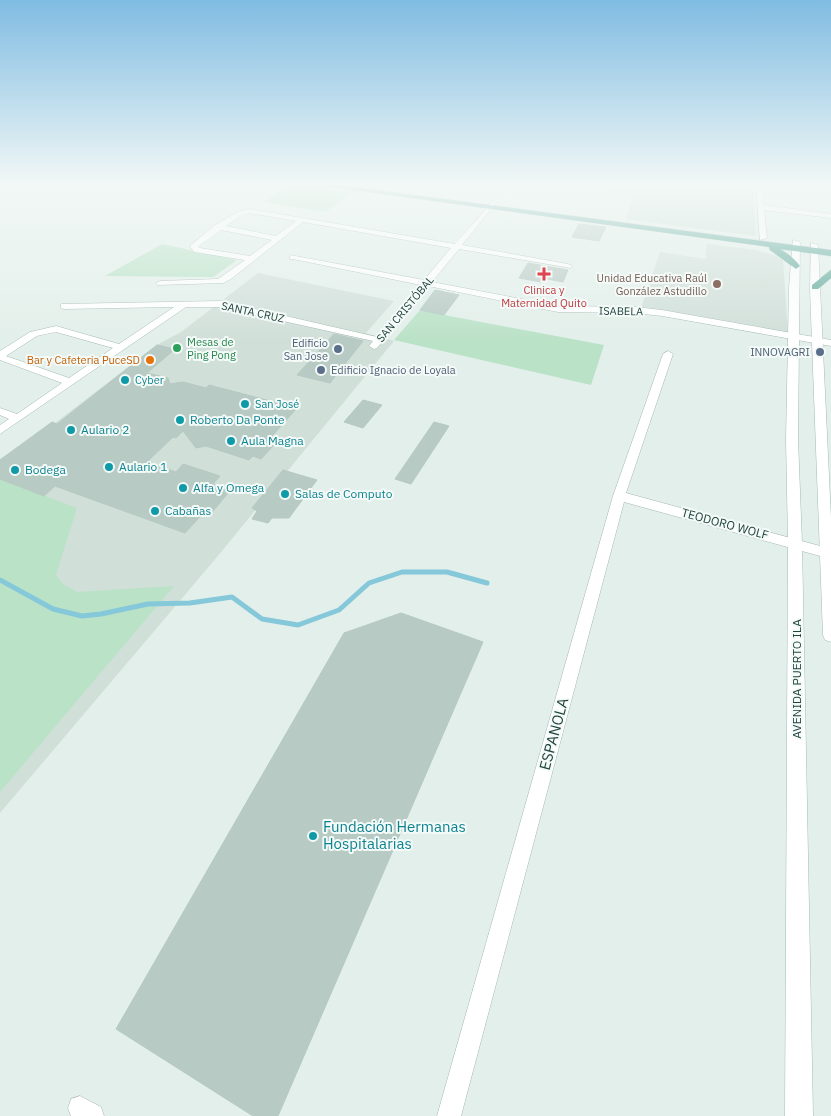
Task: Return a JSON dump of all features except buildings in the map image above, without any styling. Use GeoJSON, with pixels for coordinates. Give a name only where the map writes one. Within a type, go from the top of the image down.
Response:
{"type":"FeatureCollection","features":[{"type":"Feature","properties":{"kind":"main road"},"geometry":{"type":"LineString","coordinates":[[730,237],[759,241],[803,251],[831,254]]}},
{"type":"Feature","properties":{"kind":"main road"},"geometry":{"type":"LineString","coordinates":[[759,241],[784,253],[831,247]]}},
{"type":"Feature","properties":{"kind":"main road"},"geometry":{"type":"LineString","coordinates":[[814,287],[831,273]]}},
{"type":"Feature","properties":{"kind":"street"},"geometry":{"type":"LineString","coordinates":[[205,237],[196,243],[194,248],[252,259]]}},
{"type":"Feature","properties":{"kind":"street"},"geometry":{"type":"LineString","coordinates":[[268,237],[278,239]]}},
{"type":"Feature","properties":{"kind":"street"},"geometry":{"type":"LineString","coordinates":[[399,237],[568,266]]}},
{"type":"Feature","properties":{"kind":"street","name":"SAN CRISTÓBAL"},"geometry":{"type":"LineString","coordinates":[[377,344],[466,237]]}},
{"type":"Feature","properties":{"kind":"street"},"geometry":{"type":"LineString","coordinates":[[160,283],[220,281],[278,239]]}},
{"type":"Feature","properties":{"kind":"street"},"geometry":{"type":"LineString","coordinates":[[803,251],[814,287],[831,635]]}},
{"type":"Feature","properties":{"kind":"street","name":"AVENIDA PUERTO ILA"},"geometry":{"type":"LineString","coordinates":[[799,1116],[796,543],[792,439],[794,288],[803,251]]}},
{"type":"Feature","properties":{"kind":"street","name":"ISABELA"},"geometry":{"type":"LineString","coordinates":[[293,257],[558,309],[635,310],[831,343]]}},
{"type":"Feature","properties":{"kind":"street"},"geometry":{"type":"LineString","coordinates":[[0,430],[184,304]]}},
{"type":"Feature","properties":{"kind":"street","name":"SANTA CRUZ"},"geometry":{"type":"LineString","coordinates":[[64,306],[220,304],[242,307],[377,344]]}},
{"type":"Feature","properties":{"kind":"street"},"geometry":{"type":"LineString","coordinates":[[0,356],[39,331],[56,328],[118,348]]}},
{"type":"Feature","properties":{"kind":"street","name":"ESPANOLA"},"geometry":{"type":"LineString","coordinates":[[449,1116],[619,496],[668,354]]}},
{"type":"Feature","properties":{"kind":"street"},"geometry":{"type":"LineString","coordinates":[[0,356],[70,382]]}},
{"type":"Feature","properties":{"kind":"street"},"geometry":{"type":"LineString","coordinates":[[0,411],[18,418]]}},
{"type":"Feature","properties":{"kind":"street","name":"TEODORO WOLF"},"geometry":{"type":"LineString","coordinates":[[619,496],[828,553]]}},
{"type":"Feature","properties":{"kind":"shaded area","name":"Unidad Educativa Raúl González Astudillo"},"geometry":{"type":"Polygon","coordinates":[[[706,244],[756,250],[783,260],[788,334],[641,308],[660,252],[706,259],[706,244]]]}},
{"type":"Feature","properties":{"kind":"shaded area"},"geometry":{"type":"Polygon","coordinates":[[[258,273],[394,301],[366,333],[394,341],[217,557],[0,813],[0,459],[52,423],[55,423],[157,345],[181,332],[258,273]]]}},
{"type":"Feature","properties":{"kind":"green space"},"geometry":{"type":"Polygon","coordinates":[[[162,244],[237,260],[213,277],[105,276],[162,244]]]}},
{"type":"Feature","properties":{"kind":"green space"},"geometry":{"type":"Polygon","coordinates":[[[420,310],[604,345],[591,385],[394,340],[420,310]]]}},
{"type":"Feature","properties":{"kind":"green space"},"geometry":{"type":"Polygon","coordinates":[[[0,479],[77,508],[56,575],[63,584],[77,592],[174,586],[0,792],[0,479]]]}},
{"type":"Feature","properties":{"kind":"waterway"},"geometry":{"type":"LineString","coordinates":[[0,580],[53,609],[82,616],[148,604],[190,603],[232,597],[262,619],[298,625],[339,610],[369,583],[402,572],[447,572],[487,583]]}},
{"type":"Feature","properties":{"kind":"place","name":"Clinica y Maternidad Quito"},"geometry":{"type":"Point","coordinates":[544,274]}},
{"type":"Feature","properties":{"kind":"place","name":"Unidad Educativa Raúl González Astudillo"},"geometry":{"type":"Point","coordinates":[717,284]}},
{"type":"Feature","properties":{"kind":"place","name":"Mesas de Ping Pong"},"geometry":{"type":"Point","coordinates":[177,348]}},
{"type":"Feature","properties":{"kind":"place","name":"Edificio San Jose"},"geometry":{"type":"Point","coordinates":[338,349]}},
{"type":"Feature","properties":{"kind":"place","name":"INNOVAGRI"},"geometry":{"type":"Point","coordinates":[820,352]}},
{"type":"Feature","properties":{"kind":"place","name":"Bar y Cafeteria PuceSD"},"geometry":{"type":"Point","coordinates":[150,360]}},
{"type":"Feature","properties":{"kind":"place","name":"Edificio Ignacio de Loyala"},"geometry":{"type":"Point","coordinates":[321,370]}},
{"type":"Feature","properties":{"kind":"place","name":"Cyber"},"geometry":{"type":"Point","coordinates":[125,380]}},
{"type":"Feature","properties":{"kind":"place","name":"San José"},"geometry":{"type":"Point","coordinates":[245,404]}},
{"type":"Feature","properties":{"kind":"place","name":"Roberto Da Ponte"},"geometry":{"type":"Point","coordinates":[180,420]}},
{"type":"Feature","properties":{"kind":"place","name":"Aulario 2"},"geometry":{"type":"Point","coordinates":[71,430]}},
{"type":"Feature","properties":{"kind":"place","name":"Aula Magna"},"geometry":{"type":"Point","coordinates":[231,441]}},
{"type":"Feature","properties":{"kind":"place","name":"Aulario 1"},"geometry":{"type":"Point","coordinates":[109,467]}},
{"type":"Feature","properties":{"kind":"place","name":"Bodega"},"geometry":{"type":"Point","coordinates":[15,470]}},
{"type":"Feature","properties":{"kind":"place","name":"Alfa y Omega"},"geometry":{"type":"Point","coordinates":[183,488]}},
{"type":"Feature","properties":{"kind":"place","name":"Salas de Computo"},"geometry":{"type":"Point","coordinates":[285,494]}},
{"type":"Feature","properties":{"kind":"place","name":"Cabañas"},"geometry":{"type":"Point","coordinates":[155,511]}},
{"type":"Feature","properties":{"kind":"place","name":"Fundación Hermanas Hospitalarias"},"geometry":{"type":"Point","coordinates":[313,836]}}]}
